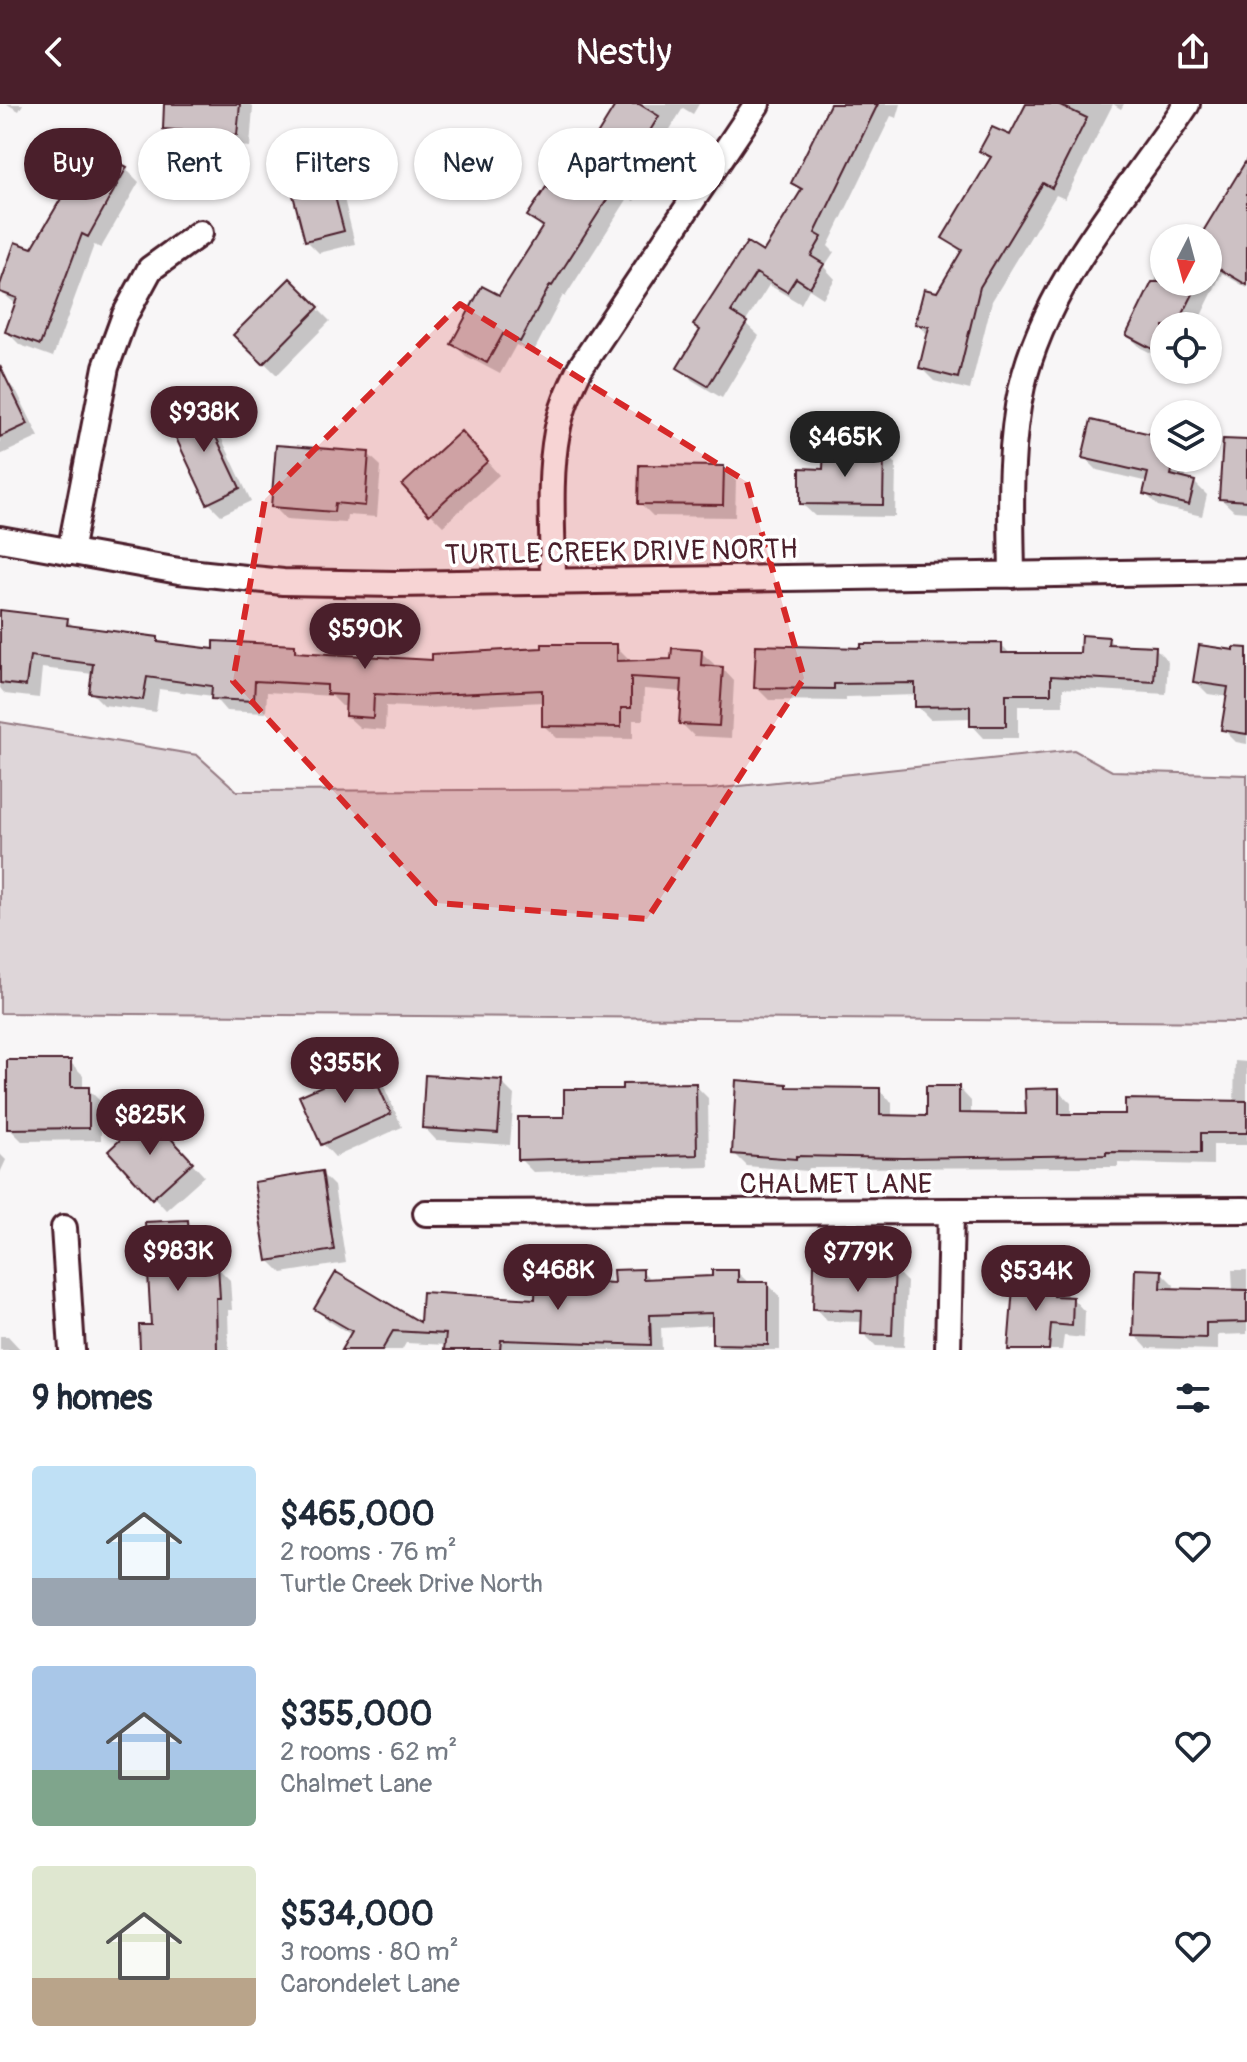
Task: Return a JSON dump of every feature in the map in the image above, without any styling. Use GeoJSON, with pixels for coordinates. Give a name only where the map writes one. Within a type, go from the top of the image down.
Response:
{"type":"FeatureCollection","features":[{"type":"Feature","properties":{"kind":"street"},"geometry":{"type":"LineString","coordinates":[[553,582],[553,472],[557,432],[565,401],[580,368],[757,104]]}},
{"type":"Feature","properties":{"kind":"street"},"geometry":{"type":"LineString","coordinates":[[1012,575],[1011,512],[1017,423],[1023,385],[1039,336],[1078,261],[1187,104]]}},
{"type":"Feature","properties":{"kind":"street"},"geometry":{"type":"LineString","coordinates":[[70,552],[106,367],[125,315],[150,269],[200,233]]}},
{"type":"Feature","properties":{"kind":"street","name":"TURTLE CREEK DRIVE NORTH"},"geometry":{"type":"LineString","coordinates":[[0,539],[179,571],[283,582],[396,584],[1247,571]]}},
{"type":"Feature","properties":{"kind":"street","name":"CHALMET LANE"},"geometry":{"type":"LineString","coordinates":[[426,1213],[1247,1210]]}},
{"type":"Feature","properties":{"kind":"street"},"geometry":{"type":"LineString","coordinates":[[948,1350],[951,1212]]}},
{"type":"Feature","properties":{"kind":"street"},"geometry":{"type":"LineString","coordinates":[[64,1228],[72,1350]]}},
{"type":"Feature","properties":{"kind":"highlighted area"},"geometry":{"type":"Polygon","coordinates":[[[460,304],[747,482],[804,678],[647,919],[436,903],[233,681],[265,499],[460,304]]]}},
{"type":"Feature","properties":{"kind":"shaded area"},"geometry":{"type":"Polygon","coordinates":[[[0,722],[197,755],[237,791],[712,789],[1074,750],[1112,771],[1247,775],[1247,1022],[0,1013],[0,722]]]}},
{"type":"Feature","properties":{"kind":"building"},"geometry":{"type":"Polygon","coordinates":[[[164,104],[240,104],[238,128],[163,128],[164,104]]]}},
{"type":"Feature","properties":{"kind":"building"},"geometry":{"type":"Polygon","coordinates":[[[616,104],[639,104],[659,116],[652,128],[601,128],[616,104]]]}},
{"type":"Feature","properties":{"kind":"building"},"geometry":{"type":"Polygon","coordinates":[[[830,104],[878,104],[815,233],[822,237],[811,256],[824,264],[810,287],[796,278],[787,292],[756,273],[731,312],[747,322],[708,386],[677,368],[700,330],[693,325],[747,242],[763,252],[802,189],[791,183],[830,104]]]}},
{"type":"Feature","properties":{"kind":"building"},"geometry":{"type":"Polygon","coordinates":[[[1026,104],[1058,104],[1087,118],[1052,188],[1043,183],[980,287],[958,378],[919,368],[929,327],[915,324],[924,289],[937,292],[962,250],[942,238],[991,157],[979,151],[992,127],[1010,135],[1026,104]]]}},
{"type":"Feature","properties":{"kind":"building"},"geometry":{"type":"Polygon","coordinates":[[[1247,159],[1247,285],[1222,270],[1222,224],[1208,224],[1247,159]]]}},
{"type":"Feature","properties":{"kind":"building"},"geometry":{"type":"Polygon","coordinates":[[[538,199],[607,200],[550,285],[520,342],[503,334],[487,363],[451,344],[482,286],[499,295],[543,226],[527,216],[538,199]]]}},
{"type":"Feature","properties":{"kind":"building"},"geometry":{"type":"Polygon","coordinates":[[[60,200],[109,200],[88,237],[82,234],[40,345],[5,332],[17,298],[0,292],[15,242],[32,248],[60,200]]]}},
{"type":"Feature","properties":{"kind":"building"},"geometry":{"type":"Polygon","coordinates":[[[294,200],[336,200],[344,231],[305,241],[294,200]]]}},
{"type":"Feature","properties":{"kind":"building"},"geometry":{"type":"Polygon","coordinates":[[[290,278],[319,307],[263,364],[233,335],[290,278]]]}},
{"type":"Feature","properties":{"kind":"building"},"geometry":{"type":"Polygon","coordinates":[[[1150,286],[1150,296],[1192,296],[1184,312],[1150,312],[1150,348],[1126,335],[1150,286]]]}},
{"type":"Feature","properties":{"kind":"building"},"geometry":{"type":"Polygon","coordinates":[[[0,366],[28,424],[0,437],[0,366]]]}},
{"type":"Feature","properties":{"kind":"building"},"geometry":{"type":"Polygon","coordinates":[[[201,405],[240,488],[207,504],[168,421],[201,405]]]}},
{"type":"Feature","properties":{"kind":"building"},"geometry":{"type":"Polygon","coordinates":[[[1091,420],[1150,434],[1150,472],[1172,472],[1171,475],[1195,481],[1189,505],[1143,494],[1148,473],[1082,458],[1091,420]]]}},
{"type":"Feature","properties":{"kind":"building"},"geometry":{"type":"Polygon","coordinates":[[[461,431],[488,461],[429,515],[402,485],[461,431]]]}},
{"type":"Feature","properties":{"kind":"building"},"geometry":{"type":"Polygon","coordinates":[[[1223,439],[1247,440],[1247,501],[1219,499],[1223,439]]]}},
{"type":"Feature","properties":{"kind":"building"},"geometry":{"type":"Polygon","coordinates":[[[276,445],[369,452],[365,506],[335,503],[334,512],[271,507],[276,445]]]}},
{"type":"Feature","properties":{"kind":"building"},"geometry":{"type":"Polygon","coordinates":[[[824,449],[884,449],[883,505],[800,504],[800,468],[823,469],[824,449]]]}},
{"type":"Feature","properties":{"kind":"building"},"geometry":{"type":"Polygon","coordinates":[[[639,465],[724,466],[723,505],[638,504],[639,465]]]}},
{"type":"Feature","properties":{"kind":"building"},"geometry":{"type":"Polygon","coordinates":[[[0,610],[68,618],[67,625],[158,637],[158,642],[214,649],[214,641],[295,645],[295,652],[432,660],[432,654],[542,648],[542,644],[617,644],[617,661],[671,659],[672,648],[702,650],[701,665],[723,667],[719,726],[679,724],[682,680],[631,677],[631,708],[621,708],[621,727],[542,726],[542,690],[413,696],[374,694],[373,718],[345,716],[346,695],[327,694],[327,685],[255,681],[254,701],[211,699],[212,686],[147,677],[143,700],[89,693],[93,664],[30,656],[26,686],[0,683],[0,610]]]}},
{"type":"Feature","properties":{"kind":"building"},"geometry":{"type":"Polygon","coordinates":[[[1081,635],[1109,637],[1108,644],[1156,646],[1154,682],[1051,676],[1051,694],[1006,694],[1006,726],[970,726],[970,706],[915,707],[915,683],[834,684],[834,689],[754,688],[756,645],[861,648],[861,644],[1002,643],[1002,653],[1080,653],[1081,635]]]}},
{"type":"Feature","properties":{"kind":"building"},"geometry":{"type":"Polygon","coordinates":[[[1199,645],[1234,650],[1234,647],[1247,648],[1247,734],[1221,730],[1228,687],[1193,682],[1199,645]]]}},
{"type":"Feature","properties":{"kind":"building"},"geometry":{"type":"Polygon","coordinates":[[[7,1060],[71,1060],[71,1087],[89,1087],[89,1128],[7,1129],[7,1060]]]}},
{"type":"Feature","properties":{"kind":"building"},"geometry":{"type":"Polygon","coordinates":[[[369,1065],[391,1114],[321,1145],[299,1096],[369,1065]]]}},
{"type":"Feature","properties":{"kind":"building"},"geometry":{"type":"Polygon","coordinates":[[[425,1075],[502,1080],[498,1133],[422,1128],[425,1075]]]}},
{"type":"Feature","properties":{"kind":"building"},"geometry":{"type":"Polygon","coordinates":[[[736,1080],[787,1084],[787,1087],[880,1088],[880,1115],[926,1116],[926,1086],[959,1086],[959,1113],[1026,1114],[1025,1089],[1059,1088],[1059,1114],[1125,1114],[1125,1099],[1247,1101],[1247,1133],[1201,1133],[1201,1153],[1106,1152],[1106,1155],[903,1158],[796,1156],[796,1159],[732,1154],[736,1080]]]}},
{"type":"Feature","properties":{"kind":"building"},"geometry":{"type":"Polygon","coordinates":[[[696,1083],[697,1155],[518,1160],[518,1117],[564,1117],[564,1089],[622,1089],[622,1084],[696,1083]]]}},
{"type":"Feature","properties":{"kind":"building"},"geometry":{"type":"Polygon","coordinates":[[[148,1114],[193,1162],[152,1199],[108,1151],[148,1114]]]}},
{"type":"Feature","properties":{"kind":"building"},"geometry":{"type":"Polygon","coordinates":[[[322,1171],[334,1250],[267,1261],[254,1182],[322,1171]]]}},
{"type":"Feature","properties":{"kind":"building"},"geometry":{"type":"Polygon","coordinates":[[[188,1220],[191,1267],[218,1265],[217,1350],[140,1350],[139,1325],[151,1325],[145,1222],[188,1220]]]}},
{"type":"Feature","properties":{"kind":"building"},"geometry":{"type":"Polygon","coordinates":[[[814,1265],[895,1267],[892,1335],[861,1334],[862,1311],[813,1309],[814,1265]]]}},
{"type":"Feature","properties":{"kind":"building"},"geometry":{"type":"Polygon","coordinates":[[[536,1269],[560,1270],[559,1280],[614,1283],[613,1270],[643,1269],[643,1279],[712,1276],[712,1270],[738,1270],[738,1282],[768,1282],[768,1345],[712,1344],[712,1313],[650,1315],[651,1345],[501,1340],[500,1350],[444,1350],[446,1334],[393,1331],[382,1350],[341,1350],[352,1331],[314,1309],[336,1272],[420,1322],[422,1292],[535,1299],[536,1269]]]}},
{"type":"Feature","properties":{"kind":"building"},"geometry":{"type":"Polygon","coordinates":[[[1135,1269],[1162,1270],[1161,1288],[1247,1290],[1247,1322],[1206,1323],[1206,1338],[1133,1336],[1135,1269]]]}},
{"type":"Feature","properties":{"kind":"building"},"geometry":{"type":"Polygon","coordinates":[[[1014,1275],[1055,1278],[1054,1296],[1073,1297],[1072,1326],[1051,1324],[1049,1350],[1008,1350],[1014,1275]]]}}]}
